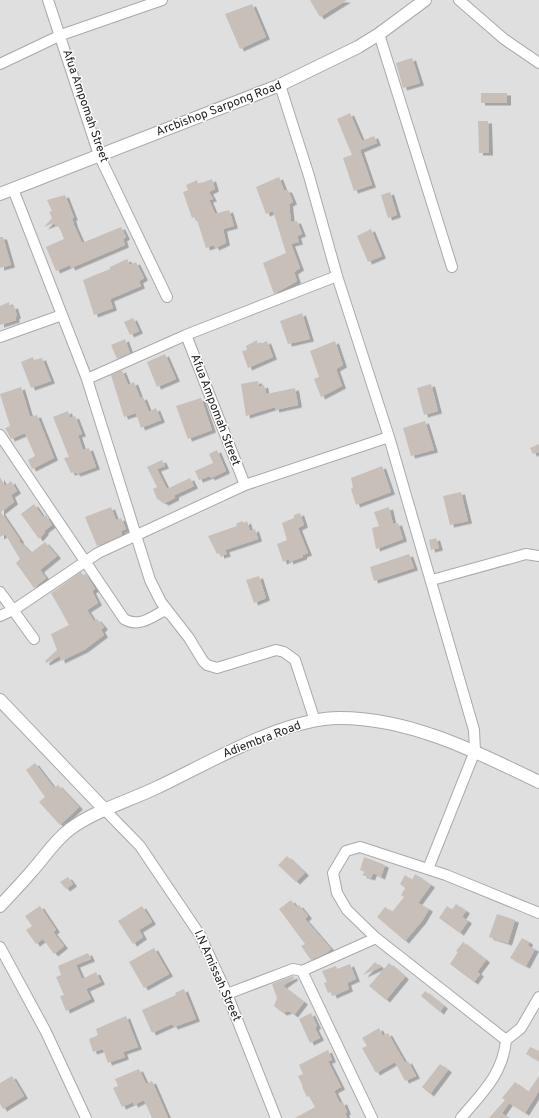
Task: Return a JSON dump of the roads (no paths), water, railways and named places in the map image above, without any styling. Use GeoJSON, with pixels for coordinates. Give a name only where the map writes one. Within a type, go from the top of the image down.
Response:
{"type":"FeatureCollection","features":[{"type":"Feature","properties":{"kind":"street","name":"Afua Ampomah Street"},"geometry":{"type":"LineString","coordinates":[[48,0],[100,155],[167,297]]}},
{"type":"Feature","properties":{"kind":"street"},"geometry":{"type":"LineString","coordinates":[[0,64],[61,35],[162,0]]}},
{"type":"Feature","properties":{"kind":"street","name":"Arcbishop Sarpong Road"},"geometry":{"type":"LineString","coordinates":[[0,194],[280,85],[358,47],[379,34],[425,0]]}},
{"type":"Feature","properties":{"kind":"street"},"geometry":{"type":"LineString","coordinates":[[459,0],[504,39],[539,63]]}},
{"type":"Feature","properties":{"kind":"street"},"geometry":{"type":"LineString","coordinates":[[379,34],[452,267]]}},
{"type":"Feature","properties":{"kind":"street"},"geometry":{"type":"LineString","coordinates":[[280,85],[309,176],[337,276],[389,437],[432,580],[475,737],[475,751],[428,869]]}},
{"type":"Feature","properties":{"kind":"street"},"geometry":{"type":"LineString","coordinates":[[13,189],[87,378],[135,536],[155,590],[172,617]]}},
{"type":"Feature","properties":{"kind":"street"},"geometry":{"type":"LineString","coordinates":[[87,378],[186,335],[337,276]]}},
{"type":"Feature","properties":{"kind":"street"},"geometry":{"type":"LineString","coordinates":[[0,337],[62,315]]}},
{"type":"Feature","properties":{"kind":"street","name":"Afua Ampomah Street"},"geometry":{"type":"LineString","coordinates":[[186,335],[245,485]]}},
{"type":"Feature","properties":{"kind":"street"},"geometry":{"type":"LineString","coordinates":[[0,435],[120,614],[128,622],[141,623],[165,610],[189,638],[203,661],[213,668],[276,650],[284,652],[294,658],[315,721]]}},
{"type":"Feature","properties":{"kind":"street"},"geometry":{"type":"LineString","coordinates":[[0,616],[14,610],[98,553],[245,485],[389,437]]}},
{"type":"Feature","properties":{"kind":"street"},"geometry":{"type":"LineString","coordinates":[[432,580],[526,554],[539,556]]}},
{"type":"Feature","properties":{"kind":"street"},"geometry":{"type":"LineString","coordinates":[[0,592],[34,639]]}},
{"type":"Feature","properties":{"kind":"street"},"geometry":{"type":"LineString","coordinates":[[0,700],[105,810]]}},
{"type":"Feature","properties":{"kind":"street","name":"Adiembra Road"},"geometry":{"type":"LineString","coordinates":[[0,906],[32,872],[53,844],[70,829],[105,810],[158,787],[234,750],[280,731],[315,721],[339,718],[362,719],[410,729],[475,751],[539,782]]}},
{"type":"Feature","properties":{"kind":"street","name":"I.N Amissah Street"},"geometry":{"type":"LineString","coordinates":[[105,810],[140,846],[200,935],[227,994],[276,1118]]}},
{"type":"Feature","properties":{"kind":"street"},"geometry":{"type":"LineString","coordinates":[[506,1040],[376,938],[347,910],[337,893],[334,884],[334,867],[346,851],[360,847],[428,869],[539,912]]}},
{"type":"Feature","properties":{"kind":"street"},"geometry":{"type":"LineString","coordinates":[[227,994],[293,969],[302,971],[376,938]]}},
{"type":"Feature","properties":{"kind":"street"},"geometry":{"type":"LineString","coordinates":[[0,947],[46,1032],[86,1118]]}},
{"type":"Feature","properties":{"kind":"street"},"geometry":{"type":"LineString","coordinates":[[302,971],[372,1118]]}},
{"type":"Feature","properties":{"kind":"street"},"geometry":{"type":"LineString","coordinates":[[461,1118],[495,1077],[504,1057],[506,1040],[521,1028],[539,997]]}}]}
